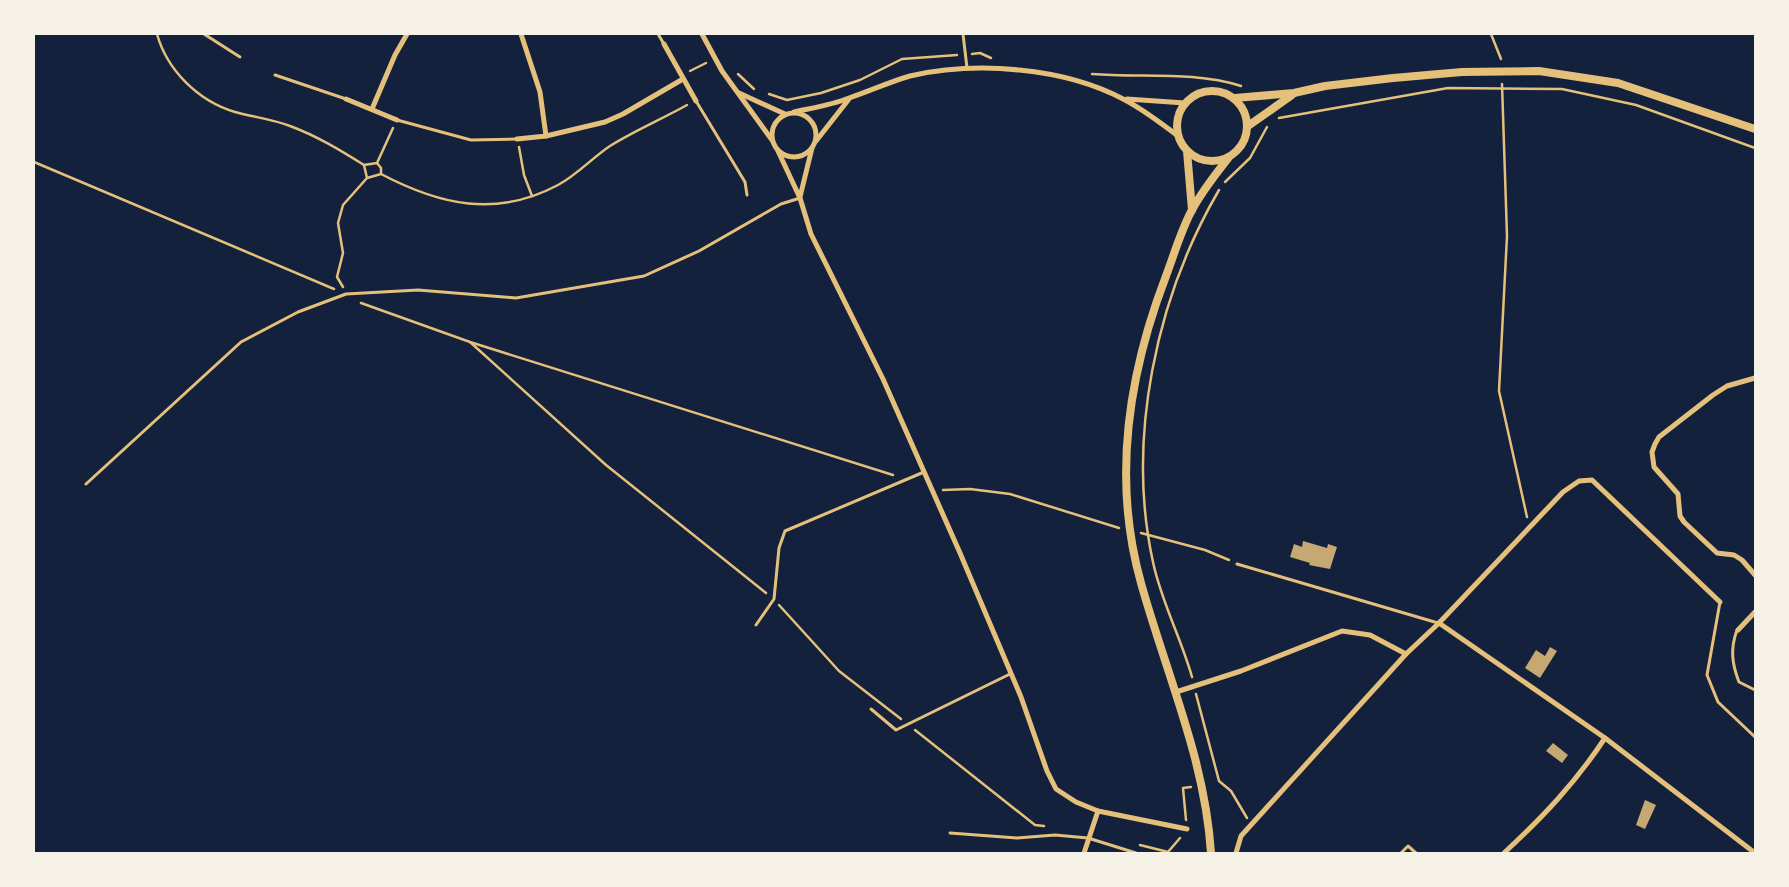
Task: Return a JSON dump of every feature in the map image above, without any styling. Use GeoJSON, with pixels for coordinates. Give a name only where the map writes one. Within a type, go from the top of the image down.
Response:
{"type":"FeatureCollection","features":[{"type":"Feature","properties":{"kind":"street"},"geometry":{"type":"LineString","coordinates":[[372,109],[395,55],[407,34]]}},
{"type":"Feature","properties":{"kind":"street"},"geometry":{"type":"LineString","coordinates":[[521,34],[540,92],[546,136]]}},
{"type":"Feature","properties":{"kind":"street"},"geometry":{"type":"LineString","coordinates":[[702,34],[722,71],[778,151],[800,198],[811,234],[883,378],[925,472],[1056,789],[1076,802],[1098,811],[1187,829]]}},
{"type":"Feature","properties":{"kind":"street"},"geometry":{"type":"LineString","coordinates":[[664,44],[696,101]]}},
{"type":"Feature","properties":{"kind":"street"},"geometry":{"type":"LineString","coordinates":[[772,141],[774,125],[785,114],[850,98],[876,86],[911,76],[968,69],[1022,70],[1043,73],[1093,87],[1124,99],[1178,136],[1187,151],[1192,210]]}},
{"type":"Feature","properties":{"kind":"street"},"geometry":{"type":"LineString","coordinates":[[1235,98],[1294,94],[1325,86],[1393,78],[1517,70],[1561,72],[1618,83],[1755,129]]}},
{"type":"Feature","properties":{"kind":"street"},"geometry":{"type":"LineString","coordinates":[[517,140],[546,136],[605,122],[623,114],[683,77]]}},
{"type":"Feature","properties":{"kind":"street"},"geometry":{"type":"LineString","coordinates":[[1178,136],[1178,119],[1185,103],[1204,91],[1226,93],[1235,98],[1244,111],[1248,126],[1243,144],[1229,157],[1192,210],[1150,318],[1133,386],[1126,470],[1129,531],[1141,582],[1193,744],[1207,813],[1212,853]]}},
{"type":"Feature","properties":{"kind":"street"},"geometry":{"type":"LineString","coordinates":[[738,92],[785,114]]}},
{"type":"Feature","properties":{"kind":"street"},"geometry":{"type":"LineString","coordinates":[[1248,126],[1294,94]]}},
{"type":"Feature","properties":{"kind":"street"},"geometry":{"type":"LineString","coordinates":[[800,198],[812,148],[850,98]]}},
{"type":"Feature","properties":{"kind":"street"},"geometry":{"type":"LineString","coordinates":[[346,99],[397,120]]}},
{"type":"Feature","properties":{"kind":"street"},"geometry":{"type":"LineString","coordinates":[[1124,99],[1185,103]]}},
{"type":"Feature","properties":{"kind":"street"},"geometry":{"type":"LineString","coordinates":[[794,112],[802,114],[814,124],[816,141]]}},
{"type":"Feature","properties":{"kind":"street"},"geometry":{"type":"LineString","coordinates":[[778,151],[786,156],[796,157],[805,154],[812,148]]}},
{"type":"Feature","properties":{"kind":"street"},"geometry":{"type":"LineString","coordinates":[[1187,151],[1202,160],[1221,160],[1229,157]]}},
{"type":"Feature","properties":{"kind":"street"},"geometry":{"type":"LineString","coordinates":[[1755,378],[1727,386],[1713,395],[1658,437],[1652,452],[1654,467],[1678,494],[1680,516],[1684,522],[1717,553],[1734,556],[1742,560],[1755,575]]}},
{"type":"Feature","properties":{"kind":"street"},"geometry":{"type":"LineString","coordinates":[[1236,853],[1236,846],[1241,836],[1406,654],[1439,623],[1563,492],[1579,481],[1592,480],[1720,602]]}},
{"type":"Feature","properties":{"kind":"street"},"geometry":{"type":"LineString","coordinates":[[1738,630],[1755,612]]}},
{"type":"Feature","properties":{"kind":"street"},"geometry":{"type":"LineString","coordinates":[[1439,623],[1605,738],[1755,853]]}},
{"type":"Feature","properties":{"kind":"street"},"geometry":{"type":"LineString","coordinates":[[1176,692],[1241,671],[1342,631],[1370,634],[1406,654]]}},
{"type":"Feature","properties":{"kind":"street"},"geometry":{"type":"LineString","coordinates":[[1504,853],[1556,803],[1580,775],[1605,738]]}},
{"type":"Feature","properties":{"kind":"street"},"geometry":{"type":"LineString","coordinates":[[1084,853],[1098,811]]}},
{"type":"Feature","properties":{"kind":"lane"},"geometry":{"type":"LineString","coordinates":[[204,34],[240,57]]}},
{"type":"Feature","properties":{"kind":"lane"},"geometry":{"type":"LineString","coordinates":[[658,34],[664,44]]}},
{"type":"Feature","properties":{"kind":"lane"},"geometry":{"type":"LineString","coordinates":[[963,34],[968,69]]}},
{"type":"Feature","properties":{"kind":"lane"},"geometry":{"type":"LineString","coordinates":[[275,75],[346,99]]}},
{"type":"Feature","properties":{"kind":"lane"},"geometry":{"type":"LineString","coordinates":[[696,101],[745,182],[747,195]]}},
{"type":"Feature","properties":{"kind":"lane"},"geometry":{"type":"LineString","coordinates":[[397,120],[471,140],[517,140]]}},
{"type":"Feature","properties":{"kind":"lane"},"geometry":{"type":"LineString","coordinates":[[86,484],[241,342],[298,312],[346,294],[418,290],[516,298],[644,276],[699,251],[781,204],[800,198]]}},
{"type":"Feature","properties":{"kind":"lane"},"geometry":{"type":"LineString","coordinates":[[756,625],[774,599],[779,548],[785,531],[925,472]]}},
{"type":"Feature","properties":{"kind":"lane"},"geometry":{"type":"LineString","coordinates":[[1237,564],[1439,623]]}},
{"type":"Feature","properties":{"kind":"lane"},"geometry":{"type":"LineString","coordinates":[[1720,602],[1707,674],[1718,702],[1755,737]]}},
{"type":"Feature","properties":{"kind":"lane"},"geometry":{"type":"LineString","coordinates":[[1738,630],[1733,642],[1732,664],[1739,682],[1755,690]]}},
{"type":"Feature","properties":{"kind":"lane"},"geometry":{"type":"LineString","coordinates":[[871,709],[896,730],[1010,674]]}},
{"type":"Feature","properties":{"kind":"lane"},"geometry":{"type":"LineString","coordinates":[[950,833],[1017,838],[1055,835],[1088,838],[1136,853]]}},
{"type":"Feature","properties":{"kind":"lane"},"geometry":{"type":"LineString","coordinates":[[1401,853],[1408,846],[1416,853]]}},
{"type":"Feature","properties":{"kind":"path"},"geometry":{"type":"LineString","coordinates":[[157,34],[162,51],[178,74],[202,97],[232,111],[288,125],[316,137],[364,165],[376,163]]}},
{"type":"Feature","properties":{"kind":"path"},"geometry":{"type":"LineString","coordinates":[[1491,34],[1501,58]]}},
{"type":"Feature","properties":{"kind":"path"},"geometry":{"type":"LineString","coordinates":[[980,53],[997,58]]}},
{"type":"Feature","properties":{"kind":"path"},"geometry":{"type":"LineString","coordinates":[[765,93],[786,100],[821,93],[860,80],[902,59],[950,55]]}},
{"type":"Feature","properties":{"kind":"path"},"geometry":{"type":"LineString","coordinates":[[683,77],[706,62],[707,64]]}},
{"type":"Feature","properties":{"kind":"path"},"geometry":{"type":"LineString","coordinates":[[732,69],[757,91]]}},
{"type":"Feature","properties":{"kind":"path"},"geometry":{"type":"LineString","coordinates":[[1087,74],[1152,75],[1223,80],[1249,88]]}},
{"type":"Feature","properties":{"kind":"path"},"geometry":{"type":"LineString","coordinates":[[1502,84],[1507,236],[1500,391],[1530,529]]}},
{"type":"Feature","properties":{"kind":"path"},"geometry":{"type":"LineString","coordinates":[[1188,664],[1153,563],[1148,535],[1144,493],[1146,406],[1156,350],[1166,314],[1197,233],[1208,209],[1222,186],[1250,158],[1268,126],[1278,118],[1448,88],[1562,89],[1604,96],[1669,116],[1755,148]]}},
{"type":"Feature","properties":{"kind":"path"},"geometry":{"type":"LineString","coordinates":[[346,294],[337,277],[343,253],[338,223],[343,205],[367,178],[381,174],[412,191],[459,204],[495,204],[532,196],[559,184],[611,146],[696,101]]}},
{"type":"Feature","properties":{"kind":"path"},"geometry":{"type":"LineString","coordinates":[[376,163],[397,120]]}},
{"type":"Feature","properties":{"kind":"path"},"geometry":{"type":"LineString","coordinates":[[517,140],[524,175],[532,196]]}},
{"type":"Feature","properties":{"kind":"path"},"geometry":{"type":"LineString","coordinates":[[34,162],[346,294],[361,303],[470,342],[906,479]]}},
{"type":"Feature","properties":{"kind":"path"},"geometry":{"type":"LineString","coordinates":[[376,163],[381,168],[381,174]]}},
{"type":"Feature","properties":{"kind":"path"},"geometry":{"type":"LineString","coordinates":[[364,165],[367,178]]}},
{"type":"Feature","properties":{"kind":"path"},"geometry":{"type":"LineString","coordinates":[[470,342],[606,465],[774,599],[839,671],[1036,825],[1044,826]]}},
{"type":"Feature","properties":{"kind":"path"},"geometry":{"type":"LineString","coordinates":[[925,472],[943,491],[970,489],[1010,494],[1129,531],[1204,550],[1237,564]]}},
{"type":"Feature","properties":{"kind":"path"},"geometry":{"type":"LineString","coordinates":[[1200,709],[1219,781],[1231,790],[1243,809],[1248,823]]}},
{"type":"Feature","properties":{"kind":"path"},"geometry":{"type":"LineString","coordinates":[[1133,844],[1168,852],[1187,829],[1184,788]]}},
{"type":"Feature","properties":{"kind":"building"},"geometry":{"type":"Polygon","coordinates":[[[1303,541],[1327,548],[1328,544],[1337,547],[1330,569],[1309,565],[1310,563],[1290,557],[1294,544],[1302,547],[1303,541]]]}},
{"type":"Feature","properties":{"kind":"building"},"geometry":{"type":"Polygon","coordinates":[[[1550,647],[1557,651],[1540,678],[1525,668],[1536,650],[1545,656],[1550,647]]]}},
{"type":"Feature","properties":{"kind":"building"},"geometry":{"type":"Polygon","coordinates":[[[1553,743],[1568,755],[1562,763],[1546,751],[1553,743]]]}},
{"type":"Feature","properties":{"kind":"building"},"geometry":{"type":"Polygon","coordinates":[[[1645,800],[1656,805],[1645,829],[1636,825],[1645,800]]]}}]}
